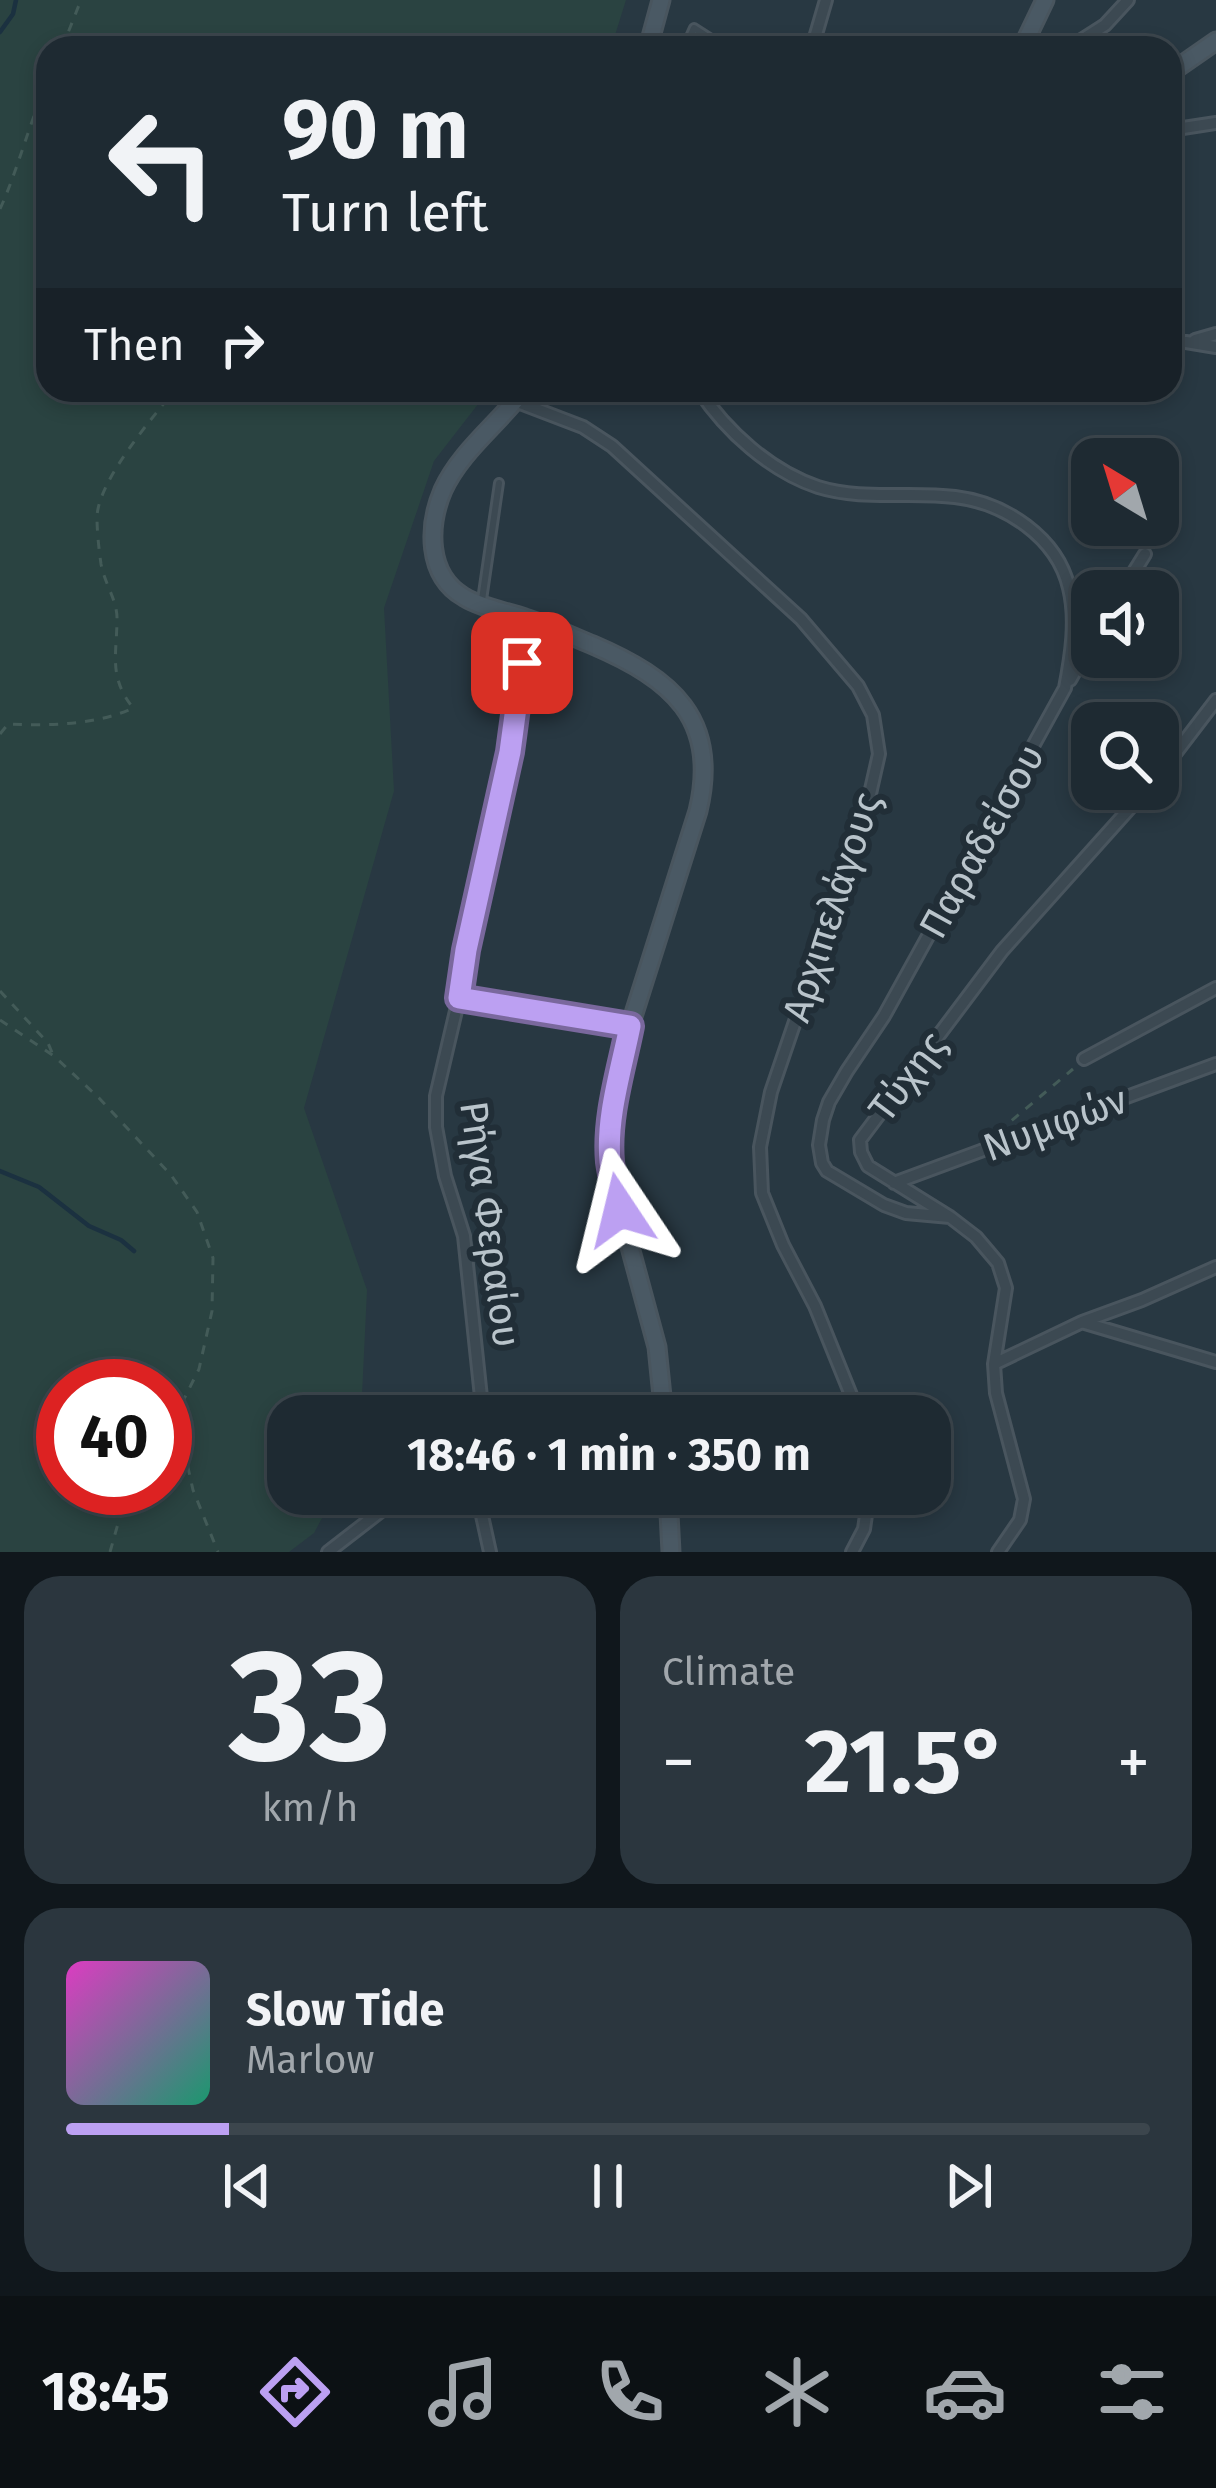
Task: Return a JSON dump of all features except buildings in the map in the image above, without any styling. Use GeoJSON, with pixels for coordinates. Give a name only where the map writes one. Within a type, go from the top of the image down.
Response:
{"type":"FeatureCollection","features":[{"type":"Feature","properties":{"kind":"street"},"geometry":{"type":"LineString","coordinates":[[652,36],[662,0]]}},
{"type":"Feature","properties":{"kind":"street"},"geometry":{"type":"LineString","coordinates":[[816,36],[826,0]]}},
{"type":"Feature","properties":{"kind":"street"},"geometry":{"type":"LineString","coordinates":[[1028,36],[1045,0]]}},
{"type":"Feature","properties":{"kind":"street"},"geometry":{"type":"LineString","coordinates":[[1088,36],[1128,0]]}},
{"type":"Feature","properties":{"kind":"street"},"geometry":{"type":"LineString","coordinates":[[1182,65],[1216,41]]}},
{"type":"Feature","properties":{"kind":"street"},"geometry":{"type":"LineString","coordinates":[[1182,128],[1216,123]]}},
{"type":"Feature","properties":{"kind":"street"},"geometry":{"type":"LineString","coordinates":[[1186,342],[1216,334]]}},
{"type":"Feature","properties":{"kind":"street"},"geometry":{"type":"LineString","coordinates":[[1182,342],[1216,347]]}},
{"type":"Feature","properties":{"kind":"street"},"geometry":{"type":"LineString","coordinates":[[514,402],[446,484],[431,530],[445,580],[462,596],[623,658],[678,696],[699,732],[704,766],[701,798],[630,1026],[613,1106],[610,1166],[657,1347],[662,1395]]}},
{"type":"Feature","properties":{"kind":"street","name":"Αρχιπελάγους"},"geometry":{"type":"LineString","coordinates":[[531,402],[612,446],[801,620],[859,686],[873,715],[879,754],[865,816],[771,1092],[760,1147],[762,1193],[851,1395]]}},
{"type":"Feature","properties":{"kind":"street","name":"Παραδείσου"},"geometry":{"type":"LineString","coordinates":[[708,402],[754,449],[814,486],[865,495],[965,499],[1005,512],[1028,526],[1057,558],[1071,594],[1065,688],[884,1016],[830,1102],[819,1145],[827,1171],[851,1188],[907,1213],[950,1217]]}},
{"type":"Feature","properties":{"kind":"street"},"geometry":{"type":"LineString","coordinates":[[1135,570],[1145,554]]}},
{"type":"Feature","properties":{"kind":"street","name":"Ρήγα Φεραίου"},"geometry":{"type":"LineString","coordinates":[[481,1395],[464,1236],[445,1176],[436,1096],[510,752],[528,618]]}},
{"type":"Feature","properties":{"kind":"street"},"geometry":{"type":"LineString","coordinates":[[1065,688],[1071,678]]}},
{"type":"Feature","properties":{"kind":"street"},"geometry":{"type":"LineString","coordinates":[[1179,748],[1216,700]]}},
{"type":"Feature","properties":{"kind":"street","name":"Τύχης"},"geometry":{"type":"LineString","coordinates":[[998,1552],[1019,1520],[1024,1499],[996,1393],[994,1364],[1006,1288],[998,1263],[950,1217],[868,1166],[860,1140],[1002,951],[1128,810]]}},
{"type":"Feature","properties":{"kind":"street"},"geometry":{"type":"LineString","coordinates":[[1084,1059],[1216,988]]}},
{"type":"Feature","properties":{"kind":"street"},"geometry":{"type":"LineString","coordinates":[[459,998],[630,1026]]}},
{"type":"Feature","properties":{"kind":"street","name":"Νυμφών"},"geometry":{"type":"LineString","coordinates":[[894,1183],[1216,1064]]}},
{"type":"Feature","properties":{"kind":"street"},"geometry":{"type":"LineString","coordinates":[[994,1364],[1216,1267]]}},
{"type":"Feature","properties":{"kind":"street"},"geometry":{"type":"LineString","coordinates":[[1082,1322],[1216,1362]]}},
{"type":"Feature","properties":{"kind":"street"},"geometry":{"type":"LineString","coordinates":[[328,1552],[376,1515]]}},
{"type":"Feature","properties":{"kind":"street"},"geometry":{"type":"LineString","coordinates":[[482,1515],[490,1552]]}},
{"type":"Feature","properties":{"kind":"street"},"geometry":{"type":"LineString","coordinates":[[669,1515],[671,1552]]}},
{"type":"Feature","properties":{"kind":"street"},"geometry":{"type":"LineString","coordinates":[[852,1552],[866,1515]]}},
{"type":"Feature","properties":{"kind":"lane"},"geometry":{"type":"LineString","coordinates":[[481,604],[499,483]]}},
{"type":"Feature","properties":{"kind":"path"},"geometry":{"type":"LineString","coordinates":[[67,36],[81,0]]}},
{"type":"Feature","properties":{"kind":"path"},"geometry":{"type":"LineString","coordinates":[[0,208],[18,170],[36,107]]}},
{"type":"Feature","properties":{"kind":"path"},"geometry":{"type":"LineString","coordinates":[[0,734],[8,724],[75,723],[133,708],[121,693],[116,672],[117,617],[101,567],[97,516],[134,442],[166,402]]}},
{"type":"Feature","properties":{"kind":"path"},"geometry":{"type":"LineString","coordinates":[[0,991],[48,1043],[54,1056]]}},
{"type":"Feature","properties":{"kind":"path"},"geometry":{"type":"LineString","coordinates":[[0,1020],[54,1056],[99,1099],[171,1175],[197,1212],[213,1258],[212,1311],[192,1383]]}},
{"type":"Feature","properties":{"kind":"path"},"geometry":{"type":"LineString","coordinates":[[980,1150],[1084,1059]]}},
{"type":"Feature","properties":{"kind":"path"},"geometry":{"type":"LineString","coordinates":[[192,1482],[218,1552]]}},
{"type":"Feature","properties":{"kind":"path"},"geometry":{"type":"LineString","coordinates":[[110,1552],[122,1515]]}},
{"type":"Feature","properties":{"kind":"green space"},"geometry":{"type":"Polygon","coordinates":[[[0,0],[626,0],[615,36],[36,36],[36,402],[480,402],[434,461],[384,608],[394,791],[304,1108],[367,1290],[362,1395],[267,1395],[267,1515],[324,1515],[314,1533],[289,1552],[0,1552],[0,0]]]}},
{"type":"Feature","properties":{"kind":"waterway"},"geometry":{"type":"LineString","coordinates":[[0,32],[16,0]]}},
{"type":"Feature","properties":{"kind":"waterway"},"geometry":{"type":"LineString","coordinates":[[0,1171],[39,1187],[89,1226],[134,1251]]}},
{"type":"Feature","properties":{"kind":"route"},"geometry":{"type":"LineString","coordinates":[[522,663],[510,752],[459,998],[630,1026],[609,1138],[620,1210]]}}]}
